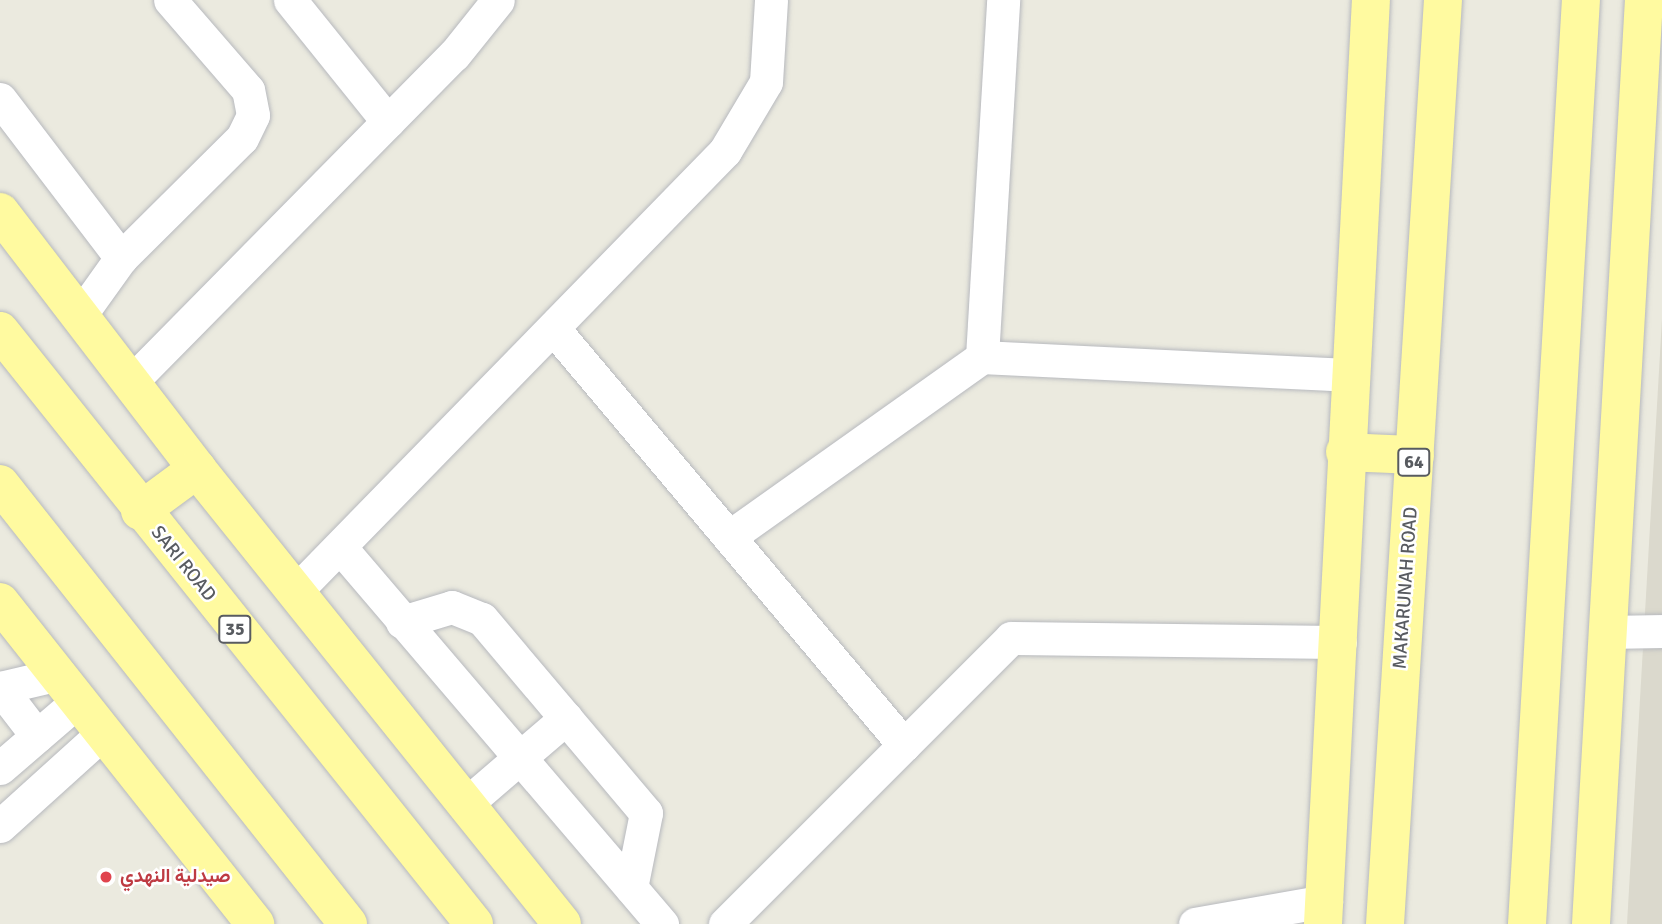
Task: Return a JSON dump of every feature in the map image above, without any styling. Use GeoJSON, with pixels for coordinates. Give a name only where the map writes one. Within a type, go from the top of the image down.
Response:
{"type":"FeatureCollection","features":[{"type":"Feature","properties":{"kind":"main road"},"geometry":{"type":"LineString","coordinates":[[1371,0],[1347,375],[1340,642],[1324,913],[1386,911]]}},
{"type":"Feature","properties":{"kind":"main road","name":"MAKARUNAH ROAD"},"geometry":{"type":"LineString","coordinates":[[1386,911],[1443,0]]}},
{"type":"Feature","properties":{"kind":"main road"},"geometry":{"type":"LineString","coordinates":[[1527,924],[1581,0]]}},
{"type":"Feature","properties":{"kind":"main road"},"geometry":{"type":"LineString","coordinates":[[1591,924],[1644,0]]}},
{"type":"Feature","properties":{"kind":"main road"},"geometry":{"type":"LineString","coordinates":[[0,212],[81,314],[130,383],[197,469],[562,924]]}},
{"type":"Feature","properties":{"kind":"main road","name":"SARI ROAD"},"geometry":{"type":"LineString","coordinates":[[0,331],[140,511],[474,924]]}},
{"type":"Feature","properties":{"kind":"main road"},"geometry":{"type":"LineString","coordinates":[[1345,452],[1415,455]]}},
{"type":"Feature","properties":{"kind":"main road"},"geometry":{"type":"LineString","coordinates":[[140,511],[197,469]]}},
{"type":"Feature","properties":{"kind":"main road"},"geometry":{"type":"LineString","coordinates":[[0,484],[348,924]]}},
{"type":"Feature","properties":{"kind":"main road"},"geometry":{"type":"LineString","coordinates":[[0,602],[255,924]]}},
{"type":"Feature","properties":{"kind":"street"},"geometry":{"type":"LineString","coordinates":[[81,314],[121,258],[242,138],[253,115],[247,90],[170,0]]}},
{"type":"Feature","properties":{"kind":"street"},"geometry":{"type":"LineString","coordinates":[[290,0],[388,121]]}},
{"type":"Feature","properties":{"kind":"street"},"geometry":{"type":"LineString","coordinates":[[130,383],[388,121],[498,0]]}},
{"type":"Feature","properties":{"kind":"street"},"geometry":{"type":"LineString","coordinates":[[295,592],[726,151],[766,82],[771,0]]}},
{"type":"Feature","properties":{"kind":"street"},"geometry":{"type":"LineString","coordinates":[[982,357],[1003,0]]}},
{"type":"Feature","properties":{"kind":"street"},"geometry":{"type":"LineString","coordinates":[[0,99],[121,258]]}},
{"type":"Feature","properties":{"kind":"street"},"geometry":{"type":"LineString","coordinates":[[553,328],[904,745]]}},
{"type":"Feature","properties":{"kind":"street"},"geometry":{"type":"LineString","coordinates":[[729,537],[982,357],[1347,375]]}},
{"type":"Feature","properties":{"kind":"street"},"geometry":{"type":"LineString","coordinates":[[340,547],[662,924]]}},
{"type":"Feature","properties":{"kind":"street"},"geometry":{"type":"LineString","coordinates":[[402,622],[453,607],[482,619],[646,813],[645,842],[631,888]]}},
{"type":"Feature","properties":{"kind":"street"},"geometry":{"type":"LineString","coordinates":[[1608,632],[1662,631]]}},
{"type":"Feature","properties":{"kind":"street"},"geometry":{"type":"LineString","coordinates":[[726,924],[1011,638],[1340,642]]}},
{"type":"Feature","properties":{"kind":"street"},"geometry":{"type":"LineString","coordinates":[[37,736],[0,688],[68,688]]}},
{"type":"Feature","properties":{"kind":"street"},"geometry":{"type":"LineString","coordinates":[[0,768],[37,736],[68,688]]}},
{"type":"Feature","properties":{"kind":"street"},"geometry":{"type":"LineString","coordinates":[[466,804],[566,718]]}},
{"type":"Feature","properties":{"kind":"street"},"geometry":{"type":"LineString","coordinates":[[0,826],[103,733]]}},
{"type":"Feature","properties":{"kind":"street"},"geometry":{"type":"LineString","coordinates":[[1195,924],[1324,913]]}},
{"type":"Feature","properties":{"kind":"shaded area"},"geometry":{"type":"Polygon","coordinates":[[[1662,319],[1662,924],[1627,924],[1662,319]]]}},
{"type":"Feature","properties":{"kind":"place","name":"صيدلية النهدي"},"geometry":{"type":"Point","coordinates":[106,877]}}]}
